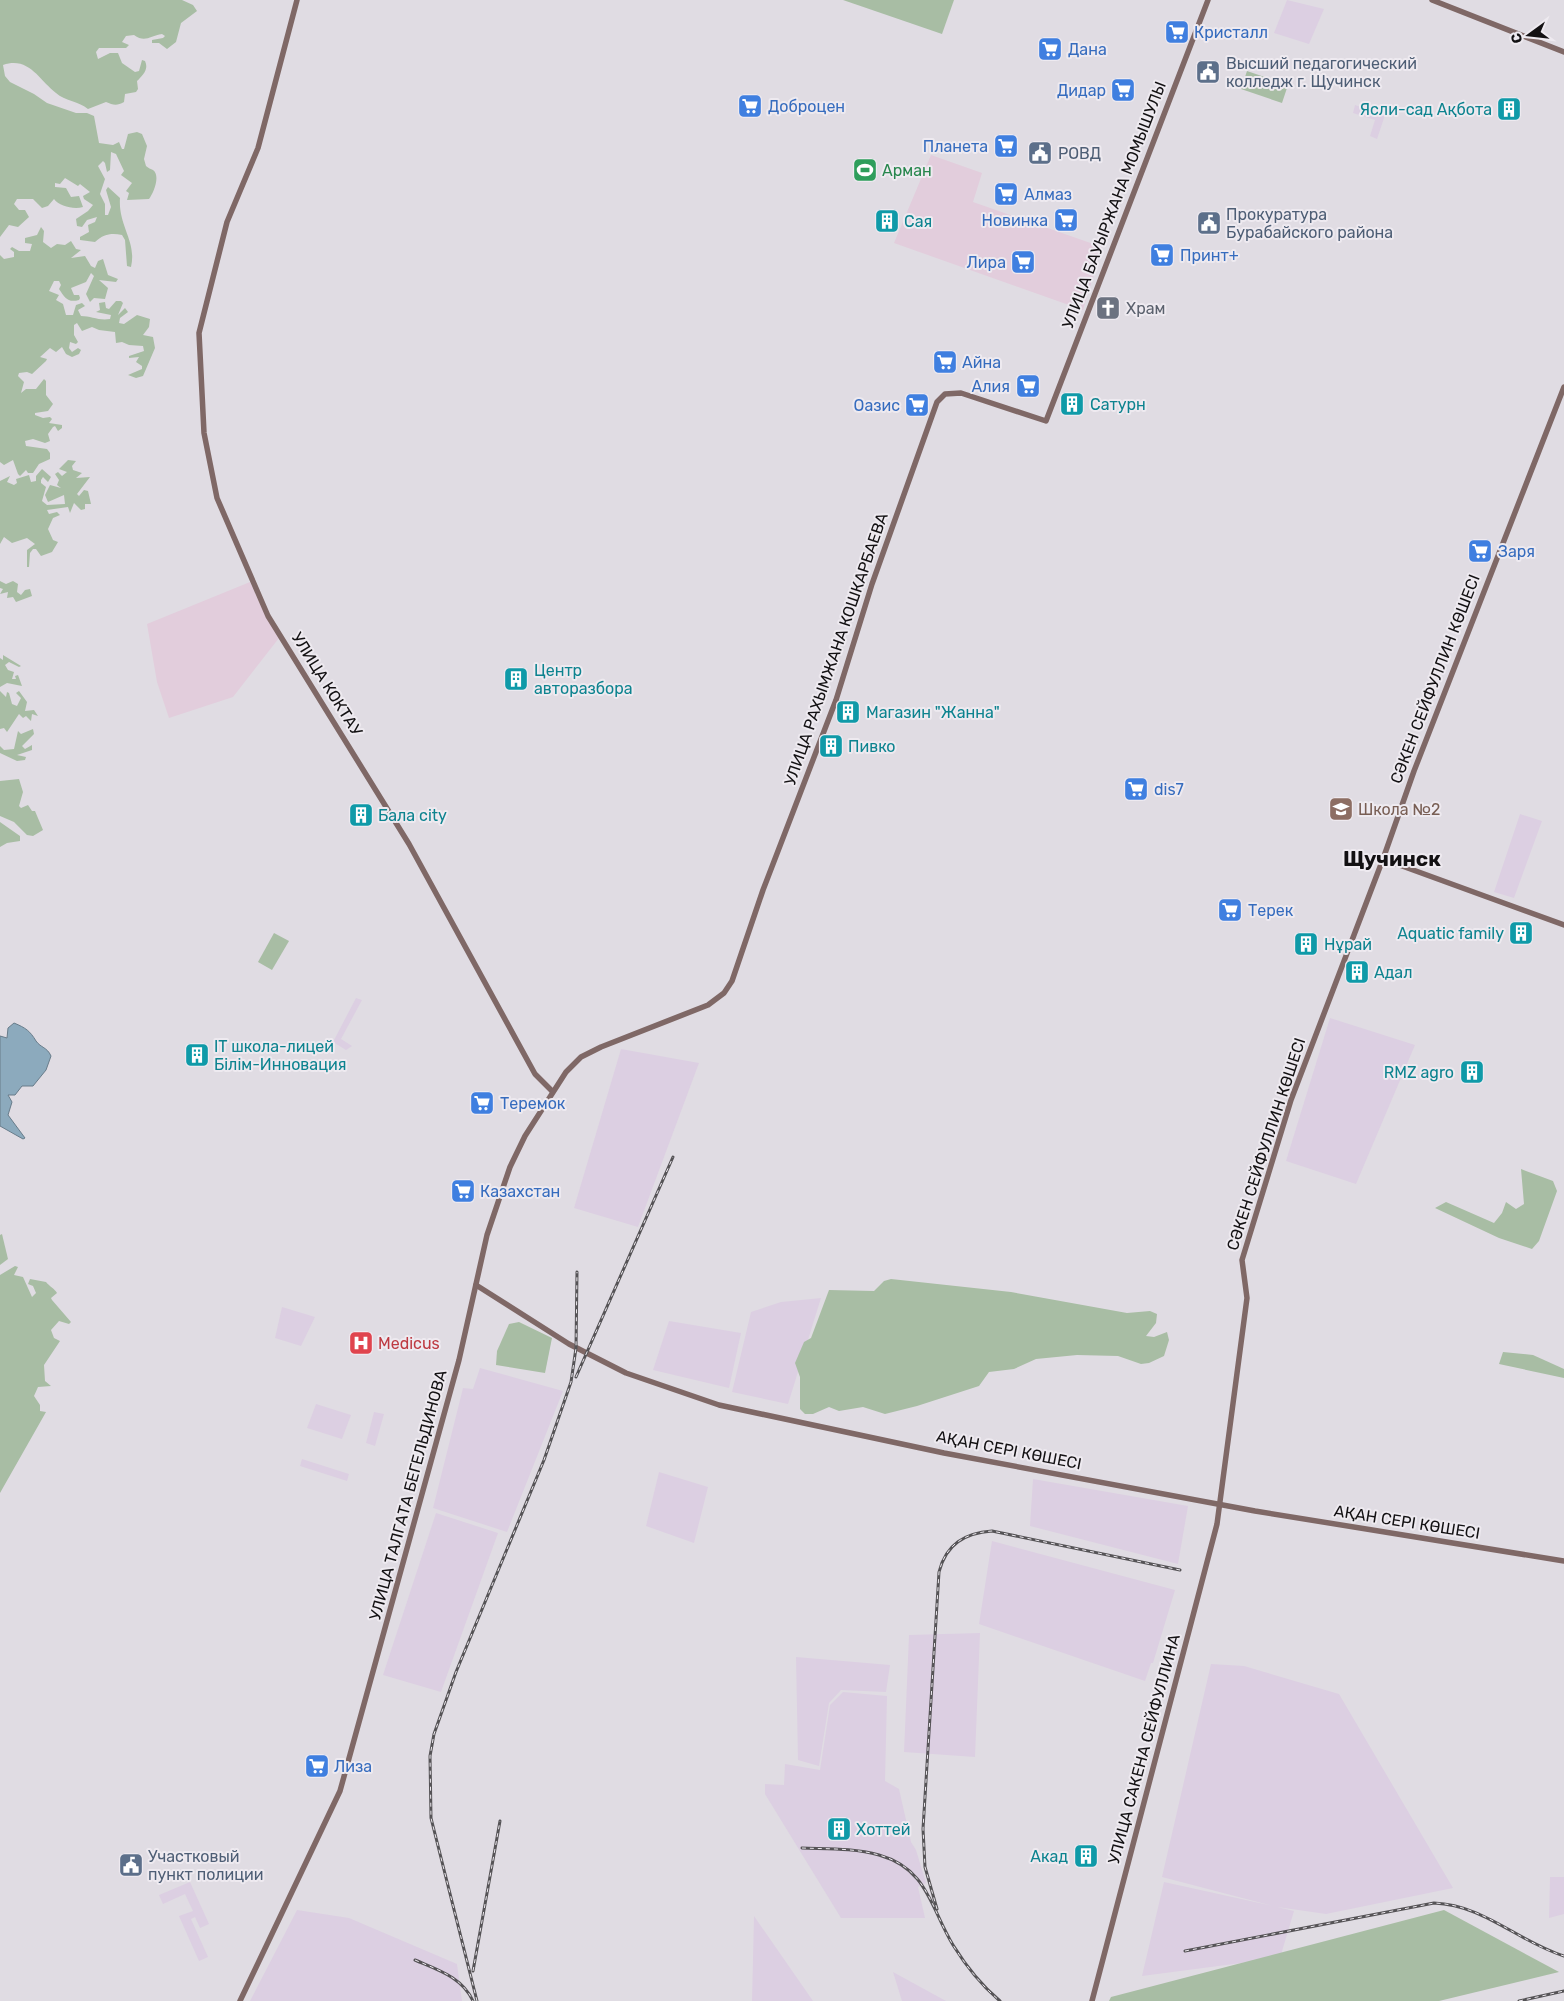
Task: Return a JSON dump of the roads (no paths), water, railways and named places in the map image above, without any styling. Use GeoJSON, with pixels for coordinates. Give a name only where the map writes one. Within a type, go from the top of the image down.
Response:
{"type":"FeatureCollection","features":[{"type":"Feature","properties":{"kind":"street","name":"УЛИЦА КОКТАУ"},"geometry":{"type":"LineString","coordinates":[[297,0],[258,148],[227,222],[198,340],[204,433],[216,498],[268,616],[409,844],[536,1074],[552,1091]]}},
{"type":"Feature","properties":{"kind":"street","name":"УЛИЦА БАУЫРЖАНА МОМЫШУЛЫ"},"geometry":{"type":"LineString","coordinates":[[945,394],[961,392],[1046,421],[1208,0]]}},
{"type":"Feature","properties":{"kind":"street"},"geometry":{"type":"LineString","coordinates":[[1432,0],[1564,52]]}},
{"type":"Feature","properties":{"kind":"street","name":"СӘКЕН СЕЙФУЛЛИН КӨШЕСІ"},"geometry":{"type":"LineString","coordinates":[[1220,1504],[1247,1298],[1242,1260],[1291,1100],[1422,753],[1564,387]]}},
{"type":"Feature","properties":{"kind":"street","name":"УЛИЦА РАХЫМЖАНА КОШКАРБАЕВА"},"geometry":{"type":"LineString","coordinates":[[719,997],[732,980],[763,890],[836,700],[872,584],[934,409],[945,394]]}},
{"type":"Feature","properties":{"kind":"street"},"geometry":{"type":"LineString","coordinates":[[1383,859],[1564,925]]}},
{"type":"Feature","properties":{"kind":"street","name":"УЛИЦА ТАЛГАТА БЕГЕЛЬДИНОВА"},"geometry":{"type":"LineString","coordinates":[[240,2001],[340,1791],[459,1360],[486,1235],[510,1167],[525,1136],[552,1091],[573,1064],[601,1047],[708,1005],[719,997]]}},
{"type":"Feature","properties":{"kind":"street","name":"АҚАН СЕРІ КӨШЕСІ"},"geometry":{"type":"LineString","coordinates":[[476,1285],[569,1344],[592,1356],[626,1373],[704,1401],[944,1453],[1220,1504],[1564,1561]]}},
{"type":"Feature","properties":{"kind":"street","name":"УЛИЦА САКЕНА СЕЙФУЛЛИНА"},"geometry":{"type":"LineString","coordinates":[[1092,2001],[1217,1524],[1220,1504]]}},
{"type":"Feature","properties":{"kind":"water"},"geometry":{"type":"Polygon","coordinates":[[[14,1023],[27,1030],[51,1056],[46,1070],[33,1086],[22,1086],[15,1095],[8,1095],[12,1102],[8,1115],[25,1138],[23,1139],[0,1126],[0,1036],[7,1038],[8,1028],[14,1023]]]}},
{"type":"Feature","properties":{"kind":"railway"},"geometry":{"type":"LineString","coordinates":[[576,1377],[673,1157]]}},
{"type":"Feature","properties":{"kind":"railway"},"geometry":{"type":"LineString","coordinates":[[477,2001],[431,1818],[430,1756],[434,1734],[456,1672],[544,1460],[571,1382],[576,1348],[577,1272]]}},
{"type":"Feature","properties":{"kind":"railway"},"geometry":{"type":"LineString","coordinates":[[937,1909],[925,1867],[923,1829],[939,1572],[946,1554],[965,1537],[992,1531],[1180,1570]]}},
{"type":"Feature","properties":{"kind":"railway"},"geometry":{"type":"LineString","coordinates":[[473,1971],[500,1821]]}},
{"type":"Feature","properties":{"kind":"railway"},"geometry":{"type":"LineString","coordinates":[[802,1848],[840,1849],[870,1853],[895,1861],[908,1870],[926,1891],[945,1931],[963,1960],[980,1982],[1000,2001]]}},
{"type":"Feature","properties":{"kind":"railway"},"geometry":{"type":"LineString","coordinates":[[1185,1951],[1434,1903],[1452,1905],[1469,1910],[1531,1942],[1564,1956]]}},
{"type":"Feature","properties":{"kind":"railway"},"geometry":{"type":"LineString","coordinates":[[415,1960],[441,1971],[456,1980],[463,1986],[473,2001]]}},
{"type":"Feature","properties":{"kind":"railway"},"geometry":{"type":"LineString","coordinates":[[1519,2001],[1564,1991]]}},
{"type":"Feature","properties":{"kind":"place","name":"Кристалл"},"geometry":{"type":"Point","coordinates":[1177,32]}},
{"type":"Feature","properties":{"kind":"place","name":"Дана"},"geometry":{"type":"Point","coordinates":[1050,49]}},
{"type":"Feature","properties":{"kind":"place","name":"Высший педагогический колледж г. Щучинск"},"geometry":{"type":"Point","coordinates":[1208,72]}},
{"type":"Feature","properties":{"kind":"place","name":"Дидар"},"geometry":{"type":"Point","coordinates":[1123,90]}},
{"type":"Feature","properties":{"kind":"place","name":"Доброцен"},"geometry":{"type":"Point","coordinates":[750,106]}},
{"type":"Feature","properties":{"kind":"place","name":"Ясли-сад Ақбота"},"geometry":{"type":"Point","coordinates":[1509,109]}},
{"type":"Feature","properties":{"kind":"place","name":"Планета"},"geometry":{"type":"Point","coordinates":[1006,146]}},
{"type":"Feature","properties":{"kind":"place","name":"РОВД"},"geometry":{"type":"Point","coordinates":[1040,153]}},
{"type":"Feature","properties":{"kind":"place","name":"Арман"},"geometry":{"type":"Point","coordinates":[865,170]}},
{"type":"Feature","properties":{"kind":"place","name":"Алмаз"},"geometry":{"type":"Point","coordinates":[1006,194]}},
{"type":"Feature","properties":{"kind":"place","name":"Новинка"},"geometry":{"type":"Point","coordinates":[1066,220]}},
{"type":"Feature","properties":{"kind":"place","name":"Сая"},"geometry":{"type":"Point","coordinates":[887,221]}},
{"type":"Feature","properties":{"kind":"place","name":"Прокуратура Бурабайского района"},"geometry":{"type":"Point","coordinates":[1209,223]}},
{"type":"Feature","properties":{"kind":"place","name":"Принт+"},"geometry":{"type":"Point","coordinates":[1162,255]}},
{"type":"Feature","properties":{"kind":"place","name":"Лира"},"geometry":{"type":"Point","coordinates":[1023,262]}},
{"type":"Feature","properties":{"kind":"place","name":"Храм"},"geometry":{"type":"Point","coordinates":[1108,308]}},
{"type":"Feature","properties":{"kind":"place","name":"Айна"},"geometry":{"type":"Point","coordinates":[945,362]}},
{"type":"Feature","properties":{"kind":"place","name":"Алия"},"geometry":{"type":"Point","coordinates":[1028,386]}},
{"type":"Feature","properties":{"kind":"place","name":"Сатурн"},"geometry":{"type":"Point","coordinates":[1072,404]}},
{"type":"Feature","properties":{"kind":"place","name":"Оазис"},"geometry":{"type":"Point","coordinates":[917,405]}},
{"type":"Feature","properties":{"kind":"place","name":"Заря"},"geometry":{"type":"Point","coordinates":[1480,551]}},
{"type":"Feature","properties":{"kind":"place","name":"Центр авторазбора"},"geometry":{"type":"Point","coordinates":[516,679]}},
{"type":"Feature","properties":{"kind":"place","name":"Магазин \"Жанна\""},"geometry":{"type":"Point","coordinates":[848,712]}},
{"type":"Feature","properties":{"kind":"place","name":"Пивко"},"geometry":{"type":"Point","coordinates":[831,746]}},
{"type":"Feature","properties":{"kind":"place","name":"dis7"},"geometry":{"type":"Point","coordinates":[1136,789]}},
{"type":"Feature","properties":{"kind":"place","name":"Школа №2"},"geometry":{"type":"Point","coordinates":[1341,809]}},
{"type":"Feature","properties":{"kind":"place","name":"Бала city"},"geometry":{"type":"Point","coordinates":[361,815]}},
{"type":"Feature","properties":{"kind":"place","name":"Терек"},"geometry":{"type":"Point","coordinates":[1230,910]}},
{"type":"Feature","properties":{"kind":"place","name":"Aquatic family"},"geometry":{"type":"Point","coordinates":[1521,933]}},
{"type":"Feature","properties":{"kind":"place","name":"Нұрай"},"geometry":{"type":"Point","coordinates":[1306,944]}},
{"type":"Feature","properties":{"kind":"place","name":"Адал"},"geometry":{"type":"Point","coordinates":[1357,972]}},
{"type":"Feature","properties":{"kind":"place","name":"IT школа-лицей Білім-Инновация"},"geometry":{"type":"Point","coordinates":[197,1055]}},
{"type":"Feature","properties":{"kind":"place","name":"RMZ agro"},"geometry":{"type":"Point","coordinates":[1472,1072]}},
{"type":"Feature","properties":{"kind":"place","name":"Теремок"},"geometry":{"type":"Point","coordinates":[482,1103]}},
{"type":"Feature","properties":{"kind":"place","name":"Казахстан"},"geometry":{"type":"Point","coordinates":[463,1191]}},
{"type":"Feature","properties":{"kind":"place","name":"Medicus"},"geometry":{"type":"Point","coordinates":[361,1343]}},
{"type":"Feature","properties":{"kind":"place","name":"Лиза"},"geometry":{"type":"Point","coordinates":[317,1766]}},
{"type":"Feature","properties":{"kind":"place","name":"Хоттей"},"geometry":{"type":"Point","coordinates":[839,1829]}},
{"type":"Feature","properties":{"kind":"place","name":"Акад"},"geometry":{"type":"Point","coordinates":[1086,1856]}},
{"type":"Feature","properties":{"kind":"place","name":"Участковый пункт полиции"},"geometry":{"type":"Point","coordinates":[131,1865]}},
{"type":"Feature","properties":{"kind":"district","name":"Щучинск"},"geometry":{"type":"Point","coordinates":[1392,858]}}]}
